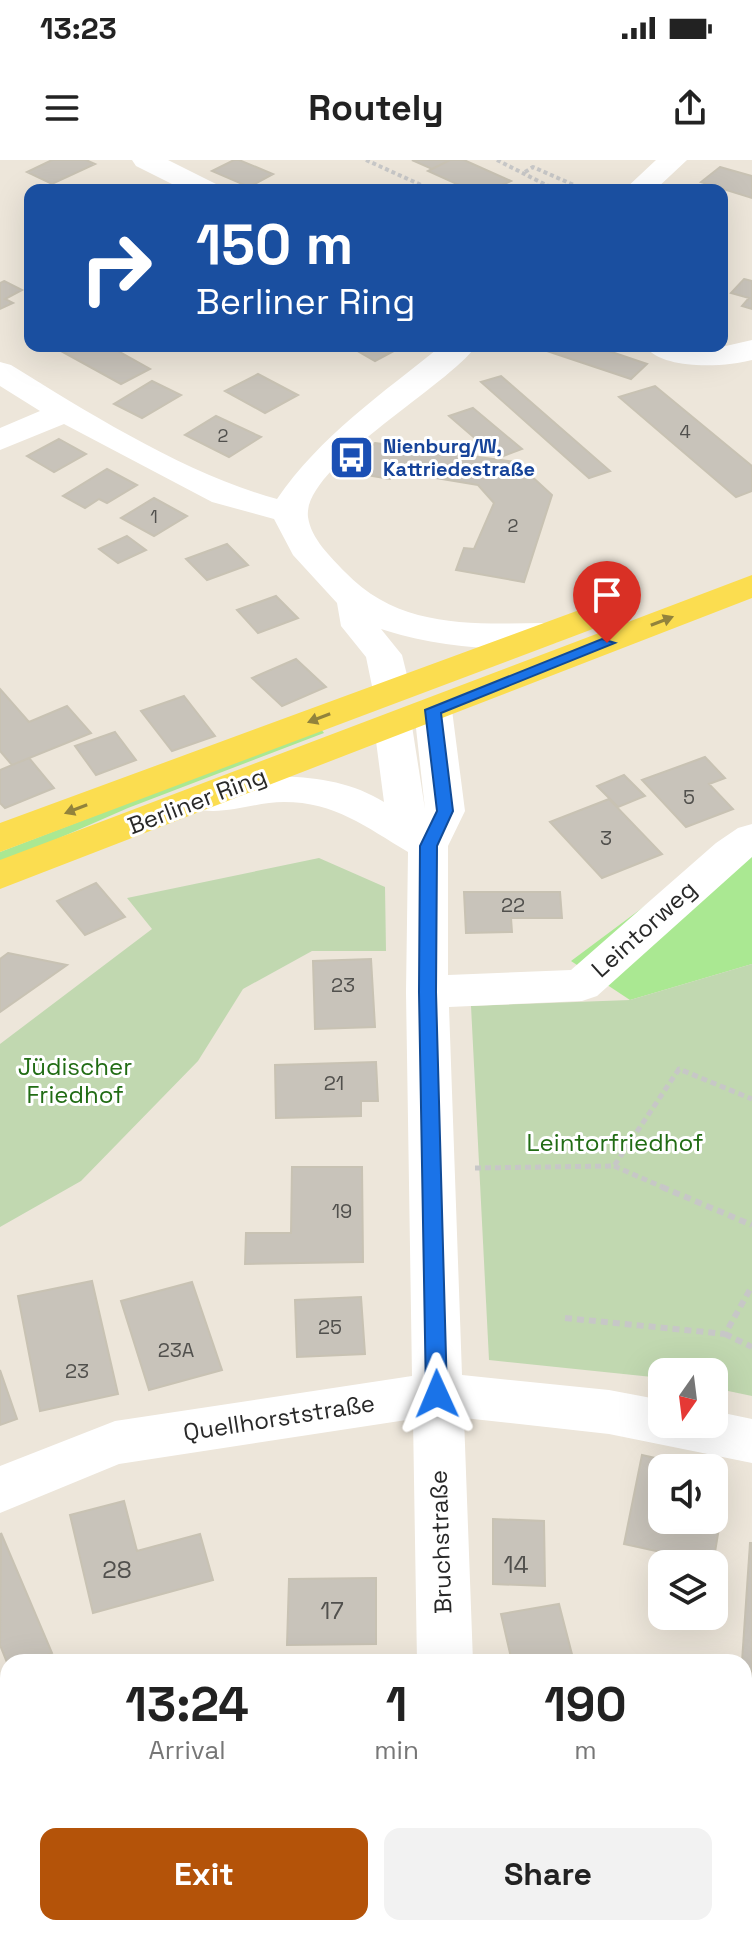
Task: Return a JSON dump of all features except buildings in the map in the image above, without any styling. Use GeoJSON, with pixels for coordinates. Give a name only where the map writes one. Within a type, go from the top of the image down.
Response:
{"type":"FeatureCollection","features":[{"type":"Feature","properties":{"kind":"main road","name":"Berliner Ring"},"geometry":{"type":"LineString","coordinates":[[430,694],[545,634],[752,556]]}},
{"type":"Feature","properties":{"kind":"main road","name":"Berliner Ring"},"geometry":{"type":"LineString","coordinates":[[0,838],[752,586]]}},
{"type":"Feature","properties":{"kind":"main road","name":"Berliner Ring"},"geometry":{"type":"LineString","coordinates":[[0,875],[206,799],[392,708]]}},
{"type":"Feature","properties":{"kind":"street"},"geometry":{"type":"LineString","coordinates":[[146,160],[194,184]]}},
{"type":"Feature","properties":{"kind":"street"},"geometry":{"type":"LineString","coordinates":[[645,184],[673,160]]}},
{"type":"Feature","properties":{"kind":"street"},"geometry":{"type":"LineString","coordinates":[[681,352],[708,360],[728,358],[752,349]]}},
{"type":"Feature","properties":{"kind":"street"},"geometry":{"type":"LineString","coordinates":[[453,352],[315,473],[293,501],[290,513],[300,542],[355,603],[393,622],[450,636],[545,634]]}},
{"type":"Feature","properties":{"kind":"street"},"geometry":{"type":"LineString","coordinates":[[0,372],[65,412],[224,495],[290,513]]}},
{"type":"Feature","properties":{"kind":"street"},"geometry":{"type":"LineString","coordinates":[[0,440],[65,412]]}},
{"type":"Feature","properties":{"kind":"street"},"geometry":{"type":"LineString","coordinates":[[355,603],[359,626],[384,655],[405,809],[428,846]]}},
{"type":"Feature","properties":{"kind":"street","name":"Bruchstraße"},"geometry":{"type":"LineString","coordinates":[[393,622],[418,645],[430,694],[445,811],[428,846],[427,992],[445,1654]]}},
{"type":"Feature","properties":{"kind":"street"},"geometry":{"type":"LineString","coordinates":[[206,799],[284,789],[347,797],[428,846]]}},
{"type":"Feature","properties":{"kind":"street","name":"Leintorweg"},"geometry":{"type":"LineString","coordinates":[[427,992],[582,985],[730,853],[752,838]]}},
{"type":"Feature","properties":{"kind":"street","name":"Quellhorststraße"},"geometry":{"type":"LineString","coordinates":[[0,1490],[115,1443],[437,1394],[609,1412],[648,1419]]}},
{"type":"Feature","properties":{"kind":"street"},"geometry":{"type":"LineString","coordinates":[[728,1436],[752,1441]]}},
{"type":"Feature","properties":{"kind":"path"},"geometry":{"type":"LineString","coordinates":[[366,160],[419,184]]}},
{"type":"Feature","properties":{"kind":"path"},"geometry":{"type":"LineString","coordinates":[[497,160],[546,184]]}},
{"type":"Feature","properties":{"kind":"path"},"geometry":{"type":"LineString","coordinates":[[525,172],[533,167],[571,184]]}},
{"type":"Feature","properties":{"kind":"path"},"geometry":{"type":"LineString","coordinates":[[614,1166],[679,1069],[752,1099]]}},
{"type":"Feature","properties":{"kind":"path"},"geometry":{"type":"LineString","coordinates":[[490,1167],[614,1166],[752,1225]]}},
{"type":"Feature","properties":{"kind":"path"},"geometry":{"type":"LineString","coordinates":[[725,1334],[752,1286]]}},
{"type":"Feature","properties":{"kind":"path"},"geometry":{"type":"LineString","coordinates":[[565,1318],[725,1334],[752,1347]]}},
{"type":"Feature","properties":{"kind":"green space"},"geometry":{"type":"Polygon","coordinates":[[[321,729],[324,733],[128,808],[0,864],[0,852],[321,729]]]}},
{"type":"Feature","properties":{"kind":"green space"},"geometry":{"type":"Polygon","coordinates":[[[752,826],[752,964],[630,1000],[571,961],[752,826]]]}},
{"type":"Feature","properties":{"kind":"green space","name":"Jüdischer Friedhof"},"geometry":{"type":"Polygon","coordinates":[[[319,858],[385,887],[386,951],[312,951],[243,989],[198,1061],[81,1181],[0,1227],[0,1044],[152,929],[127,898],[319,858]]]}},
{"type":"Feature","properties":{"kind":"green space","name":"Leintorfriedhof"},"geometry":{"type":"Polygon","coordinates":[[[752,964],[752,1396],[728,1391],[728,1358],[648,1358],[648,1377],[489,1360],[471,1006],[630,1000],[752,964]]]}},
{"type":"Feature","properties":{"kind":"place","name":"Nienburg/W, Kattriedestraße"},"geometry":{"type":"Point","coordinates":[352,457]}},
{"type":"Feature","properties":{"kind":"route"},"geometry":{"type":"LineString","coordinates":[[437,1394],[427,992],[428,846],[445,811],[433,710],[607,643]]}}]}
